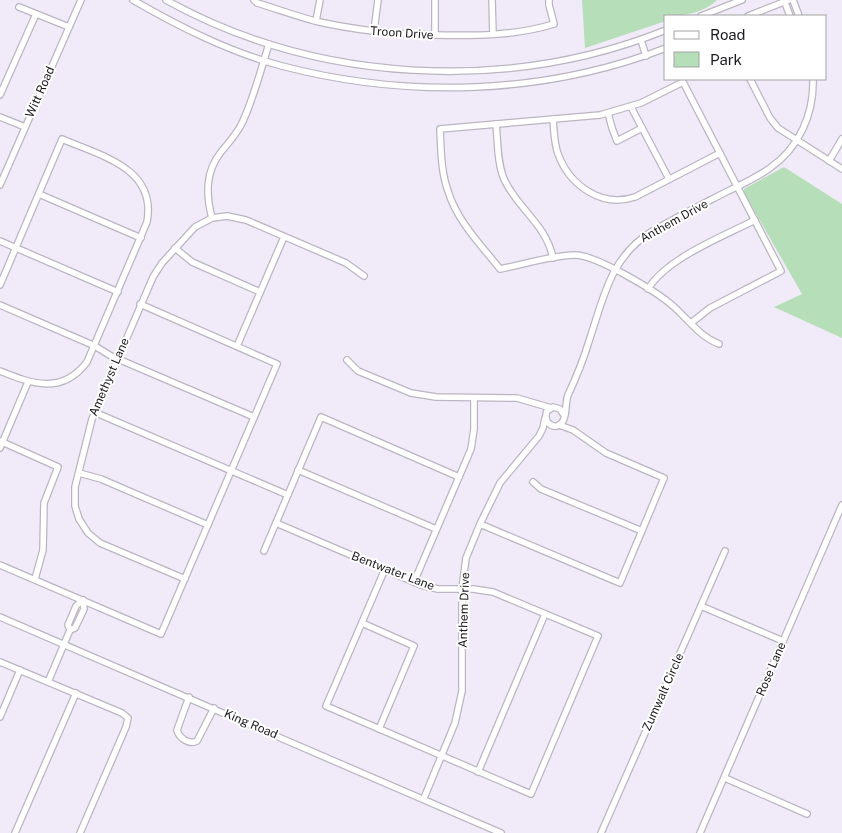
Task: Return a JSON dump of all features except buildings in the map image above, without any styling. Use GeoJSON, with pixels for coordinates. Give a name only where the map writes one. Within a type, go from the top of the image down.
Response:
{"type":"FeatureCollection","features":[{"type":"Feature","properties":{"kind":"street"},"geometry":{"type":"LineString","coordinates":[[133,0],[172,22],[237,51],[290,68],[370,83],[426,88],[462,88],[521,84],[589,72],[646,56],[664,49]]}},
{"type":"Feature","properties":{"kind":"street"},"geometry":{"type":"LineString","coordinates":[[166,0],[212,23],[287,50],[344,62],[416,70],[495,69],[539,64],[581,57],[641,40],[664,31]]}},
{"type":"Feature","properties":{"kind":"street","name":"Troon Drive"},"geometry":{"type":"LineString","coordinates":[[254,0],[257,3],[316,21],[374,32],[447,36],[528,31],[554,24],[549,5],[550,0]]}},
{"type":"Feature","properties":{"kind":"street"},"geometry":{"type":"LineString","coordinates":[[316,21],[320,0]]}},
{"type":"Feature","properties":{"kind":"street"},"geometry":{"type":"LineString","coordinates":[[374,32],[378,0]]}},
{"type":"Feature","properties":{"kind":"street"},"geometry":{"type":"LineString","coordinates":[[435,0],[435,35]]}},
{"type":"Feature","properties":{"kind":"street"},"geometry":{"type":"LineString","coordinates":[[492,0],[493,34]]}},
{"type":"Feature","properties":{"kind":"street"},"geometry":{"type":"LineString","coordinates":[[704,15],[742,0]]}},
{"type":"Feature","properties":{"kind":"street"},"geometry":{"type":"LineString","coordinates":[[750,15],[788,0]]}},
{"type":"Feature","properties":{"kind":"street"},"geometry":{"type":"LineString","coordinates":[[788,0],[790,15]]}},
{"type":"Feature","properties":{"kind":"street"},"geometry":{"type":"LineString","coordinates":[[788,0],[798,15]]}},
{"type":"Feature","properties":{"kind":"street","name":"Witt Road"},"geometry":{"type":"LineString","coordinates":[[0,185],[81,1]]}},
{"type":"Feature","properties":{"kind":"street"},"geometry":{"type":"LineString","coordinates":[[20,7],[69,27]]}},
{"type":"Feature","properties":{"kind":"street"},"geometry":{"type":"LineString","coordinates":[[0,96],[36,14]]}},
{"type":"Feature","properties":{"kind":"street"},"geometry":{"type":"LineString","coordinates":[[641,40],[646,56]]}},
{"type":"Feature","properties":{"kind":"street"},"geometry":{"type":"LineString","coordinates":[[269,44],[240,127],[217,157],[210,172],[208,195],[212,218],[236,217],[346,263],[364,276]]}},
{"type":"Feature","properties":{"kind":"street"},"geometry":{"type":"LineString","coordinates":[[751,80],[772,122],[778,128],[842,169]]}},
{"type":"Feature","properties":{"kind":"street","name":"Anthem Drive"},"geometry":{"type":"LineString","coordinates":[[552,408],[561,404],[576,380],[606,288],[614,270],[625,253],[645,235],[770,169],[797,141],[809,114],[813,80]]}},
{"type":"Feature","properties":{"kind":"street"},"geometry":{"type":"LineString","coordinates":[[691,323],[710,308],[781,270],[683,82],[650,99],[608,113],[440,129],[443,173],[452,201],[465,224],[500,269],[569,255],[594,259],[648,288],[667,302],[707,339],[720,344]]}},
{"type":"Feature","properties":{"kind":"street"},"geometry":{"type":"LineString","coordinates":[[631,106],[669,179]]}},
{"type":"Feature","properties":{"kind":"street"},"geometry":{"type":"LineString","coordinates":[[608,113],[618,141],[642,128]]}},
{"type":"Feature","properties":{"kind":"street"},"geometry":{"type":"LineString","coordinates":[[0,117],[25,128]]}},
{"type":"Feature","properties":{"kind":"street"},"geometry":{"type":"LineString","coordinates":[[553,119],[556,145],[563,163],[582,187],[597,197],[616,200],[631,198],[720,153]]}},
{"type":"Feature","properties":{"kind":"street"},"geometry":{"type":"LineString","coordinates":[[496,124],[503,176],[510,189],[545,234],[553,258]]}},
{"type":"Feature","properties":{"kind":"street"},"geometry":{"type":"LineString","coordinates":[[0,285],[62,139],[117,162],[136,177],[144,189],[148,208],[147,222],[90,358],[80,370],[68,379],[58,382],[43,384],[28,382],[0,371]]}},
{"type":"Feature","properties":{"kind":"street"},"geometry":{"type":"LineString","coordinates":[[828,161],[842,139]]}},
{"type":"Feature","properties":{"kind":"street"},"geometry":{"type":"LineString","coordinates":[[39,194],[141,238]]}},
{"type":"Feature","properties":{"kind":"street","name":"Amethyst Lane"},"geometry":{"type":"LineString","coordinates":[[185,579],[100,543],[88,533],[78,519],[74,496],[94,412],[140,304],[156,272],[175,248],[195,227],[212,218]]}},
{"type":"Feature","properties":{"kind":"street"},"geometry":{"type":"LineString","coordinates":[[648,288],[658,274],[672,263],[755,220]]}},
{"type":"Feature","properties":{"kind":"street"},"geometry":{"type":"LineString","coordinates":[[237,346],[284,237]]}},
{"type":"Feature","properties":{"kind":"street"},"geometry":{"type":"LineString","coordinates":[[0,241],[118,292]]}},
{"type":"Feature","properties":{"kind":"street"},"geometry":{"type":"LineString","coordinates":[[175,248],[195,264],[260,292]]}},
{"type":"Feature","properties":{"kind":"street"},"geometry":{"type":"LineString","coordinates":[[0,565],[161,634],[277,364],[140,304]]}},
{"type":"Feature","properties":{"kind":"street"},"geometry":{"type":"LineString","coordinates":[[0,305],[254,417]]}},
{"type":"Feature","properties":{"kind":"street"},"geometry":{"type":"LineString","coordinates":[[347,360],[358,372],[411,394],[436,398],[517,398],[560,409],[573,430]]}},
{"type":"Feature","properties":{"kind":"street"},"geometry":{"type":"LineString","coordinates":[[28,382],[1,443],[58,467],[44,504],[43,550],[35,580]]}},
{"type":"Feature","properties":{"kind":"street","name":"Anthem Drive"},"geometry":{"type":"LineString","coordinates":[[564,416],[568,395]]}},
{"type":"Feature","properties":{"kind":"street"},"geometry":{"type":"LineString","coordinates":[[414,582],[471,448],[474,429],[474,398]]}},
{"type":"Feature","properties":{"kind":"street"},"geometry":{"type":"LineString","coordinates":[[480,524],[620,583],[664,478],[606,453],[573,430],[549,424],[537,404]]}},
{"type":"Feature","properties":{"kind":"street"},"geometry":{"type":"LineString","coordinates":[[546,417],[552,408]]}},
{"type":"Feature","properties":{"kind":"street"},"geometry":{"type":"LineString","coordinates":[[94,412],[288,495]]}},
{"type":"Feature","properties":{"kind":"street"},"geometry":{"type":"LineString","coordinates":[[557,426],[562,422],[564,416]]}},
{"type":"Feature","properties":{"kind":"street","name":"Anthem Drive"},"geometry":{"type":"LineString","coordinates":[[539,436],[546,417]]}},
{"type":"Feature","properties":{"kind":"street"},"geometry":{"type":"LineString","coordinates":[[264,551],[321,418],[459,477]]}},
{"type":"Feature","properties":{"kind":"street","name":"Anthem Drive"},"geometry":{"type":"LineString","coordinates":[[424,798],[455,723],[462,691],[462,589],[466,558],[500,483],[539,436],[557,426]]}},
{"type":"Feature","properties":{"kind":"street"},"geometry":{"type":"LineString","coordinates":[[298,470],[436,529]]}},
{"type":"Feature","properties":{"kind":"street"},"geometry":{"type":"LineString","coordinates":[[79,473],[101,479],[208,525]]}},
{"type":"Feature","properties":{"kind":"street"},"geometry":{"type":"LineString","coordinates":[[533,482],[541,489],[642,531]]}},
{"type":"Feature","properties":{"kind":"street","name":"Rose Lane"},"geometry":{"type":"LineString","coordinates":[[700,833],[842,505]]}},
{"type":"Feature","properties":{"kind":"street","name":"Bentwater Lane"},"geometry":{"type":"LineString","coordinates":[[276,522],[414,582],[438,589],[493,592],[598,636],[531,794],[478,772]]}},
{"type":"Feature","properties":{"kind":"street","name":"Zumwalt Circle"},"geometry":{"type":"LineString","coordinates":[[601,833],[725,551]]}},
{"type":"Feature","properties":{"kind":"street"},"geometry":{"type":"LineString","coordinates":[[385,569],[326,706],[478,772],[545,614]]}},
{"type":"Feature","properties":{"kind":"street"},"geometry":{"type":"LineString","coordinates":[[48,682],[70,630],[68,625],[76,606],[82,600]]}},
{"type":"Feature","properties":{"kind":"street"},"geometry":{"type":"LineString","coordinates":[[701,606],[783,641]]}},
{"type":"Feature","properties":{"kind":"street","name":"King Road"},"geometry":{"type":"LineString","coordinates":[[0,617],[424,798],[501,833]]}},
{"type":"Feature","properties":{"kind":"street"},"geometry":{"type":"LineString","coordinates":[[362,624],[414,646],[379,729]]}},
{"type":"Feature","properties":{"kind":"street"},"geometry":{"type":"LineString","coordinates":[[0,662],[122,713],[128,718],[126,727],[80,833]]}},
{"type":"Feature","properties":{"kind":"street"},"geometry":{"type":"LineString","coordinates":[[0,717],[20,670]]}},
{"type":"Feature","properties":{"kind":"street"},"geometry":{"type":"LineString","coordinates":[[15,833],[76,693]]}},
{"type":"Feature","properties":{"kind":"street"},"geometry":{"type":"LineString","coordinates":[[189,698],[177,730],[180,737],[191,743],[197,741],[214,708]]}},
{"type":"Feature","properties":{"kind":"street"},"geometry":{"type":"LineString","coordinates":[[725,778],[807,814]]}},
{"type":"Feature","properties":{"kind":"green space"},"geometry":{"type":"Polygon","coordinates":[[[582,0],[717,0],[700,11],[679,15],[664,15],[664,22],[585,48],[582,0]]]}},
{"type":"Feature","properties":{"kind":"green space"},"geometry":{"type":"Polygon","coordinates":[[[784,167],[842,204],[842,338],[774,307],[802,294],[744,193],[744,189],[784,167]]]}}]}
